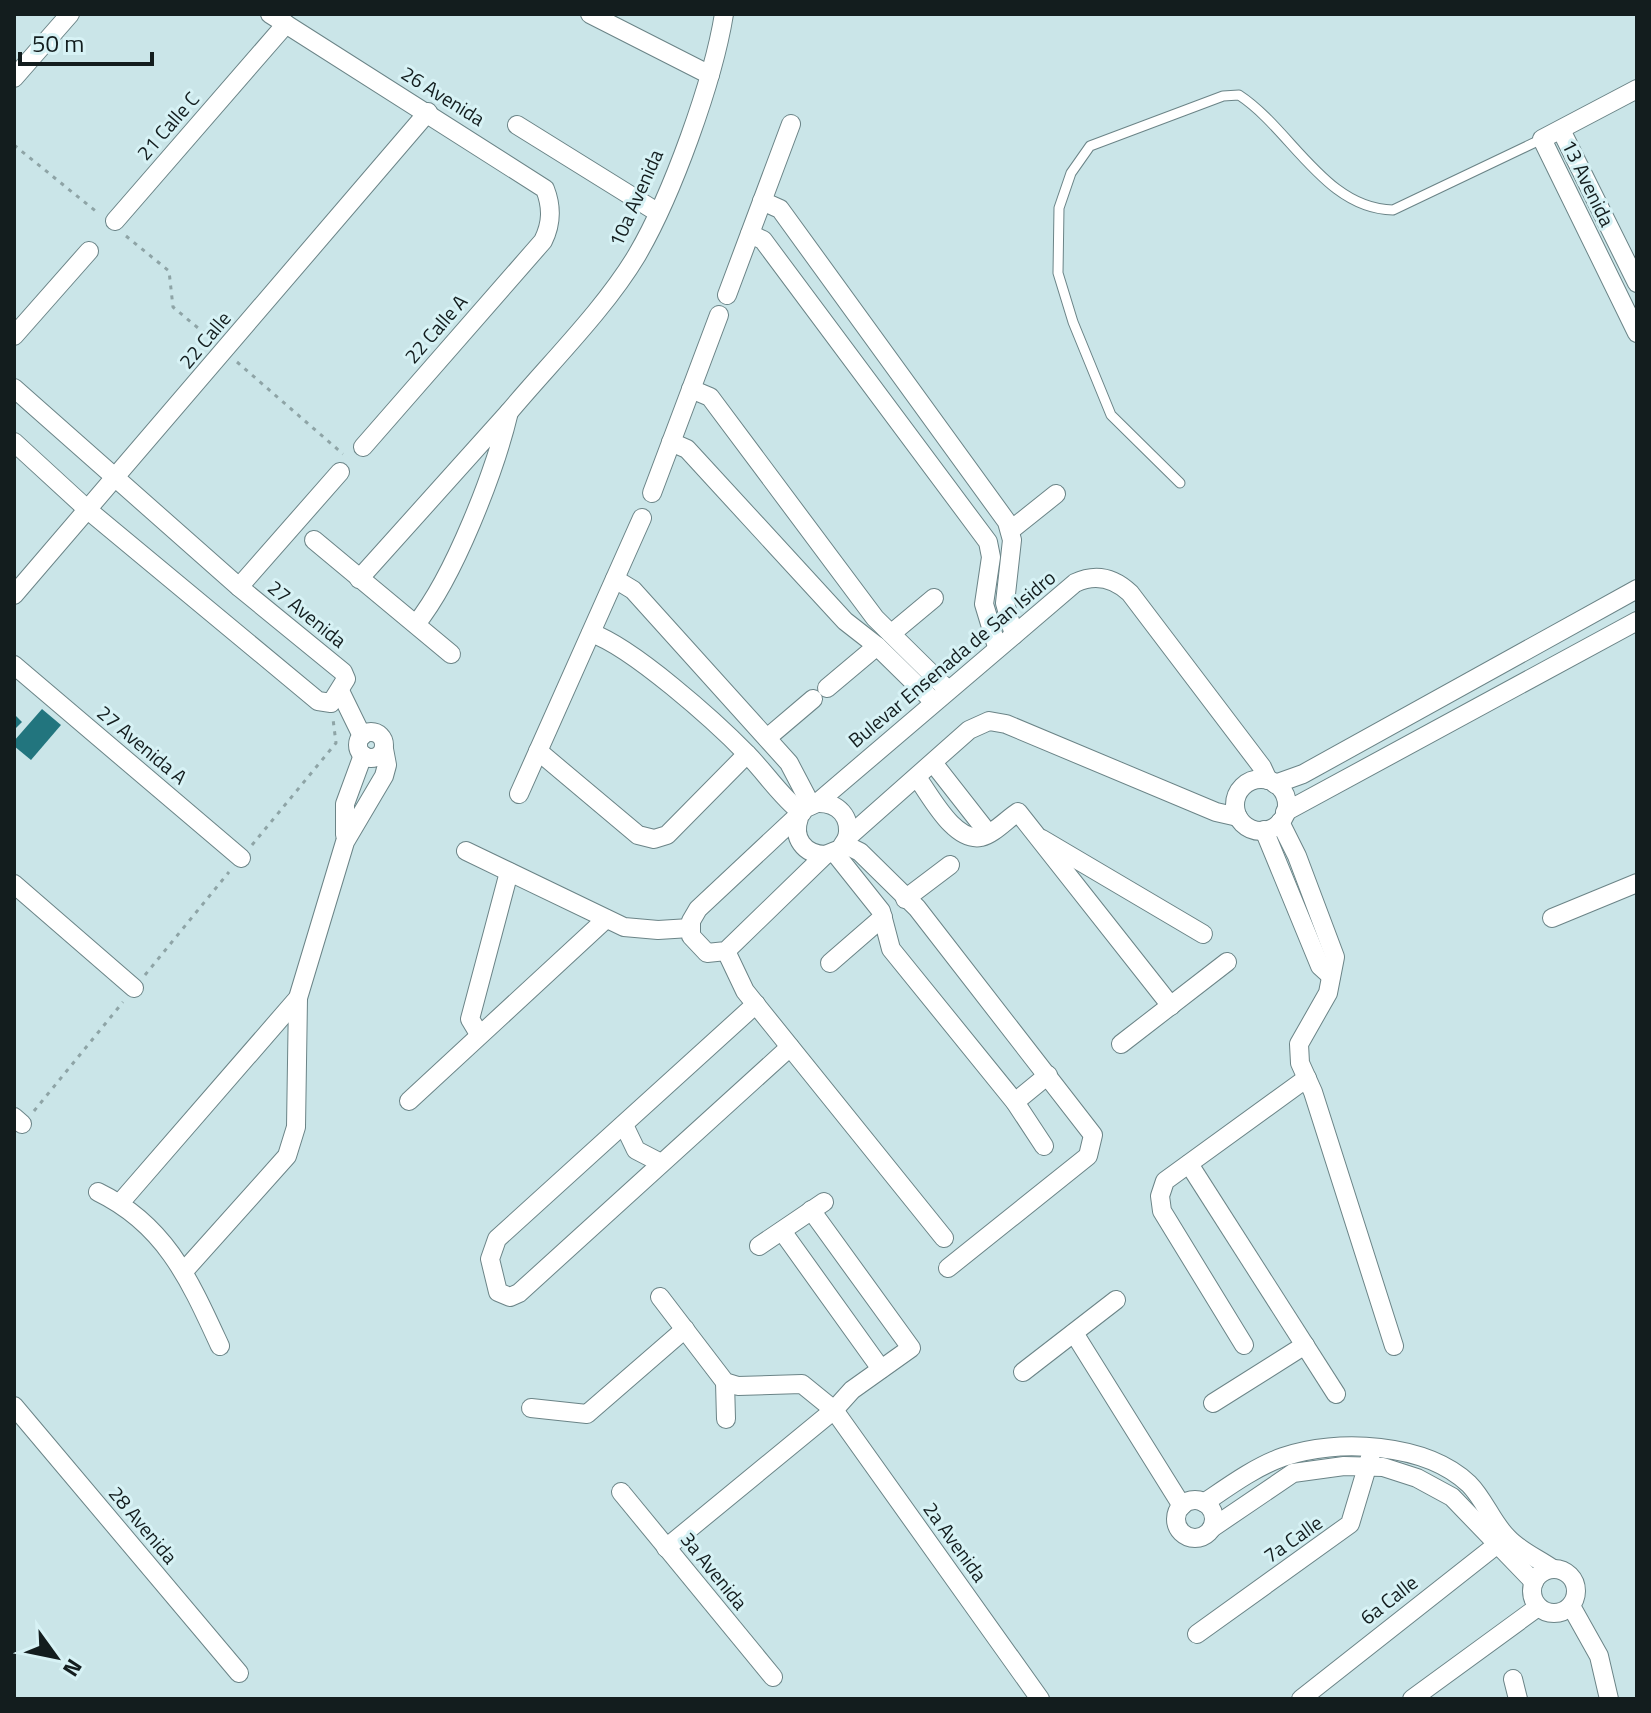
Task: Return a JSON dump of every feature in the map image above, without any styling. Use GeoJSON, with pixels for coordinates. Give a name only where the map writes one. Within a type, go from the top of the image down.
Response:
{"type":"FeatureCollection","features":[{"type":"Feature","properties":{"kind":"street"},"geometry":{"type":"LineString","coordinates":[[14,78],[70,14]]}},
{"type":"Feature","properties":{"kind":"street","name":"26 Avenida"},"geometry":{"type":"LineString","coordinates":[[270,14],[545,189],[551,218],[543,241]]}},
{"type":"Feature","properties":{"kind":"street"},"geometry":{"type":"LineString","coordinates":[[590,14],[710,75]]}},
{"type":"Feature","properties":{"kind":"street","name":"10a Avenida"},"geometry":{"type":"LineString","coordinates":[[359,579],[509,412],[636,256],[657,212],[710,75],[724,14]]}},
{"type":"Feature","properties":{"kind":"street","name":"21 Calle C"},"geometry":{"type":"LineString","coordinates":[[114,223],[286,24]]}},
{"type":"Feature","properties":{"kind":"street"},"geometry":{"type":"LineString","coordinates":[[1542,139],[1637,89]]}},
{"type":"Feature","properties":{"kind":"street","name":"22 Calle"},"geometry":{"type":"LineString","coordinates":[[14,595],[428,112]]}},
{"type":"Feature","properties":{"kind":"street"},"geometry":{"type":"LineString","coordinates":[[727,295],[791,124]]}},
{"type":"Feature","properties":{"kind":"street"},"geometry":{"type":"LineString","coordinates":[[517,125],[657,212]]}},
{"type":"Feature","properties":{"kind":"street"},"geometry":{"type":"LineString","coordinates":[[1561,130],[1637,283]]}},
{"type":"Feature","properties":{"kind":"street","name":"13 Avenida"},"geometry":{"type":"LineString","coordinates":[[1542,139],[1637,333]]}},
{"type":"Feature","properties":{"kind":"street"},"geometry":{"type":"LineString","coordinates":[[762,201],[780,209],[1011,530],[1005,594],[1014,635]]}},
{"type":"Feature","properties":{"kind":"street"},"geometry":{"type":"LineString","coordinates":[[750,234],[763,240],[988,542],[991,552],[984,604],[997,647]]}},
{"type":"Feature","properties":{"kind":"street","name":"22 Calle A"},"geometry":{"type":"LineString","coordinates":[[239,587],[543,241]]}},
{"type":"Feature","properties":{"kind":"street"},"geometry":{"type":"LineString","coordinates":[[14,336],[89,251]]}},
{"type":"Feature","properties":{"kind":"street"},"geometry":{"type":"LineString","coordinates":[[652,493],[719,315]]}},
{"type":"Feature","properties":{"kind":"street","name":"27 Avenida"},"geometry":{"type":"LineString","coordinates":[[14,388],[239,587],[343,672],[346,679],[336,697]]}},
{"type":"Feature","properties":{"kind":"street"},"geometry":{"type":"LineString","coordinates":[[691,389],[710,397],[875,618],[892,633],[941,696]]}},
{"type":"Feature","properties":{"kind":"street","name":"10a Avenida"},"geometry":{"type":"LineString","coordinates":[[416,624],[437,594],[498,459],[509,412]]}},
{"type":"Feature","properties":{"kind":"street"},"geometry":{"type":"LineString","coordinates":[[14,442],[88,510],[318,701],[336,697],[362,736]]}},
{"type":"Feature","properties":{"kind":"street"},"geometry":{"type":"LineString","coordinates":[[671,442],[687,449],[845,621],[941,696]]}},
{"type":"Feature","properties":{"kind":"street"},"geometry":{"type":"LineString","coordinates":[[1011,530],[1056,494]]}},
{"type":"Feature","properties":{"kind":"street"},"geometry":{"type":"LineString","coordinates":[[519,794],[642,518]]}},
{"type":"Feature","properties":{"kind":"street"},"geometry":{"type":"LineString","coordinates":[[314,540],[451,654]]}},
{"type":"Feature","properties":{"kind":"street","name":"Bulevar Ensenada de San Isidro"},"geometry":{"type":"LineString","coordinates":[[690,928],[698,909],[807,810],[1075,583],[1096,577],[1115,582],[1130,593],[1272,782]]}},
{"type":"Feature","properties":{"kind":"street"},"geometry":{"type":"LineString","coordinates":[[615,579],[633,590],[789,763],[807,810],[799,842],[813,854],[837,847],[869,860],[917,908],[1091,1128],[1092,1149],[1088,1156],[948,1268]]}},
{"type":"Feature","properties":{"kind":"street"},"geometry":{"type":"LineString","coordinates":[[1637,589],[1303,774],[1272,782],[1255,780],[1243,786],[1235,804],[1238,817],[1246,826],[1276,821],[1637,621]]}},
{"type":"Feature","properties":{"kind":"street"},"geometry":{"type":"LineString","coordinates":[[892,633],[934,598]]}},
{"type":"Feature","properties":{"kind":"street"},"geometry":{"type":"LineString","coordinates":[[591,633],[607,639],[646,667],[807,810]]}},
{"type":"Feature","properties":{"kind":"street"},"geometry":{"type":"LineString","coordinates":[[767,738],[877,646]]}},
{"type":"Feature","properties":{"kind":"street","name":"27 Avenida A"},"geometry":{"type":"LineString","coordinates":[[14,665],[241,858]]}},
{"type":"Feature","properties":{"kind":"street"},"geometry":{"type":"LineString","coordinates":[[466,851],[624,927],[658,930],[690,928],[700,949],[716,954],[726,951],[837,847],[975,726],[998,721],[1207,808],[1238,817]]}},
{"type":"Feature","properties":{"kind":"street"},"geometry":{"type":"LineString","coordinates":[[185,1270],[287,1156],[296,1127],[298,998],[345,842],[384,776],[387,765],[378,734],[362,736]]}},
{"type":"Feature","properties":{"kind":"street"},"geometry":{"type":"LineString","coordinates":[[362,736],[358,748],[363,755],[375,757],[384,749]]}},
{"type":"Feature","properties":{"kind":"street"},"geometry":{"type":"LineString","coordinates":[[538,751],[638,835],[654,839],[667,835],[747,754]]}},
{"type":"Feature","properties":{"kind":"street"},"geometry":{"type":"LineString","coordinates":[[345,842],[345,804],[363,755]]}},
{"type":"Feature","properties":{"kind":"street"},"geometry":{"type":"LineString","coordinates":[[934,764],[988,833]]}},
{"type":"Feature","properties":{"kind":"street"},"geometry":{"type":"LineString","coordinates":[[918,779],[961,833],[978,837],[1018,812],[1032,834],[1171,1006]]}},
{"type":"Feature","properties":{"kind":"street"},"geometry":{"type":"LineString","coordinates":[[1272,782],[1286,799],[1276,821],[1320,966],[1331,976],[1321,1008],[1299,1044],[1300,1063],[1394,1346]]}},
{"type":"Feature","properties":{"kind":"street"},"geometry":{"type":"LineString","coordinates":[[807,810],[829,803],[844,814],[848,826],[837,847]]}},
{"type":"Feature","properties":{"kind":"street"},"geometry":{"type":"LineString","coordinates":[[1032,834],[1203,934]]}},
{"type":"Feature","properties":{"kind":"street"},"geometry":{"type":"LineString","coordinates":[[837,847],[883,917],[891,949],[1015,1102],[1044,1146]]}},
{"type":"Feature","properties":{"kind":"street"},"geometry":{"type":"LineString","coordinates":[[905,899],[950,865]]}},
{"type":"Feature","properties":{"kind":"street"},"geometry":{"type":"LineString","coordinates":[[479,1034],[470,1019],[509,872]]}},
{"type":"Feature","properties":{"kind":"street"},"geometry":{"type":"LineString","coordinates":[[1552,918],[1637,883]]}},
{"type":"Feature","properties":{"kind":"street"},"geometry":{"type":"LineString","coordinates":[[14,884],[134,988]]}},
{"type":"Feature","properties":{"kind":"street"},"geometry":{"type":"LineString","coordinates":[[830,963],[883,917]]}},
{"type":"Feature","properties":{"kind":"street"},"geometry":{"type":"LineString","coordinates":[[409,1101],[606,919]]}},
{"type":"Feature","properties":{"kind":"street"},"geometry":{"type":"LineString","coordinates":[[726,951],[745,991],[944,1238]]}},
{"type":"Feature","properties":{"kind":"street"},"geometry":{"type":"LineString","coordinates":[[1121,1044],[1227,962]]}},
{"type":"Feature","properties":{"kind":"street"},"geometry":{"type":"LineString","coordinates":[[120,1203],[298,998]]}},
{"type":"Feature","properties":{"kind":"street"},"geometry":{"type":"LineString","coordinates":[[756,1004],[494,1243],[490,1259],[498,1292],[510,1297],[519,1293],[790,1047]]}},
{"type":"Feature","properties":{"kind":"street"},"geometry":{"type":"LineString","coordinates":[[1015,1102],[1048,1075]]}},
{"type":"Feature","properties":{"kind":"street"},"geometry":{"type":"LineString","coordinates":[[1244,1345],[1160,1204],[1165,1181],[1307,1078]]}},
{"type":"Feature","properties":{"kind":"street"},"geometry":{"type":"LineString","coordinates":[[624,1125],[636,1150],[661,1163]]}},
{"type":"Feature","properties":{"kind":"street"},"geometry":{"type":"LineString","coordinates":[[1189,1164],[1336,1394]]}},
{"type":"Feature","properties":{"kind":"street"},"geometry":{"type":"LineString","coordinates":[[98,1192],[120,1203],[148,1226],[185,1270],[220,1346]]}},
{"type":"Feature","properties":{"kind":"street"},"geometry":{"type":"LineString","coordinates":[[666,1548],[834,1410],[852,1390],[911,1348],[818,1206],[759,1246]]}},
{"type":"Feature","properties":{"kind":"street"},"geometry":{"type":"LineString","coordinates":[[782,1231],[881,1369]]}},
{"type":"Feature","properties":{"kind":"street"},"geometry":{"type":"LineString","coordinates":[[660,1297],[725,1382],[726,1419]]}},
{"type":"Feature","properties":{"kind":"street"},"geometry":{"type":"LineString","coordinates":[[1023,1372],[1116,1300]]}},
{"type":"Feature","properties":{"kind":"street"},"geometry":{"type":"LineString","coordinates":[[531,1408],[587,1414],[685,1329]]}},
{"type":"Feature","properties":{"kind":"street"},"geometry":{"type":"LineString","coordinates":[[1074,1333],[1182,1506]]}},
{"type":"Feature","properties":{"kind":"street"},"geometry":{"type":"LineString","coordinates":[[1213,1403],[1305,1345]]}},
{"type":"Feature","properties":{"kind":"street","name":"2a Avenida"},"geometry":{"type":"LineString","coordinates":[[725,1382],[738,1386],[802,1384],[834,1410],[1040,1699]]}},
{"type":"Feature","properties":{"kind":"street","name":"28 Avenida"},"geometry":{"type":"LineString","coordinates":[[14,1406],[239,1673]]}},
{"type":"Feature","properties":{"kind":"street"},"geometry":{"type":"LineString","coordinates":[[1204,1503],[1254,1471],[1286,1456],[1336,1448],[1370,1457],[1452,1497],[1501,1541],[1534,1582]]}},
{"type":"Feature","properties":{"kind":"street"},"geometry":{"type":"LineString","coordinates":[[1212,1528],[1213,1513],[1204,1503],[1195,1500],[1182,1506],[1177,1520],[1186,1536],[1201,1537],[1293,1473],[1370,1457]]}},
{"type":"Feature","properties":{"kind":"street","name":"7a Calle"},"geometry":{"type":"LineString","coordinates":[[1197,1634],[1345,1529],[1353,1518],[1370,1457]]}},
{"type":"Feature","properties":{"kind":"street","name":"3a Avenida"},"geometry":{"type":"LineString","coordinates":[[621,1492],[773,1677]]}},
{"type":"Feature","properties":{"kind":"street"},"geometry":{"type":"LineString","coordinates":[[1501,1541],[1573,1578],[1576,1593],[1571,1606],[1559,1613],[1538,1607],[1534,1600],[1534,1582],[1540,1574],[1553,1569]]}},
{"type":"Feature","properties":{"kind":"street","name":"6a Calle"},"geometry":{"type":"LineString","coordinates":[[1301,1699],[1501,1541]]}},
{"type":"Feature","properties":{"kind":"street"},"geometry":{"type":"LineString","coordinates":[[1571,1606],[1599,1656],[1609,1699]]}},
{"type":"Feature","properties":{"kind":"street"},"geometry":{"type":"LineString","coordinates":[[1412,1699],[1538,1607]]}},
{"type":"Feature","properties":{"kind":"street"},"geometry":{"type":"LineString","coordinates":[[1513,1679],[1518,1699]]}},
{"type":"Feature","properties":{"kind":"lane"},"geometry":{"type":"LineString","coordinates":[[1180,483],[1111,415],[1073,322],[1058,273],[1059,208],[1071,173],[1090,146],[1223,96],[1239,95],[1346,197],[1370,210],[1393,210],[1542,139]]}},
{"type":"Feature","properties":{"kind":"path"},"geometry":{"type":"LineString","coordinates":[[14,145],[114,223],[169,271],[173,307],[351,460]]}},
{"type":"Feature","properties":{"kind":"path"},"geometry":{"type":"LineString","coordinates":[[18,1121],[134,988],[336,743],[336,697]]}},
{"type":"Feature","properties":{"kind":"building"},"geometry":{"type":"Polygon","coordinates":[[[42,709],[61,725],[31,760],[14,746],[14,741],[42,709]]]}},
{"type":"Feature","properties":{"kind":"building"},"geometry":{"type":"Polygon","coordinates":[[[14,714],[22,722],[14,730],[14,714]]]}}]}
